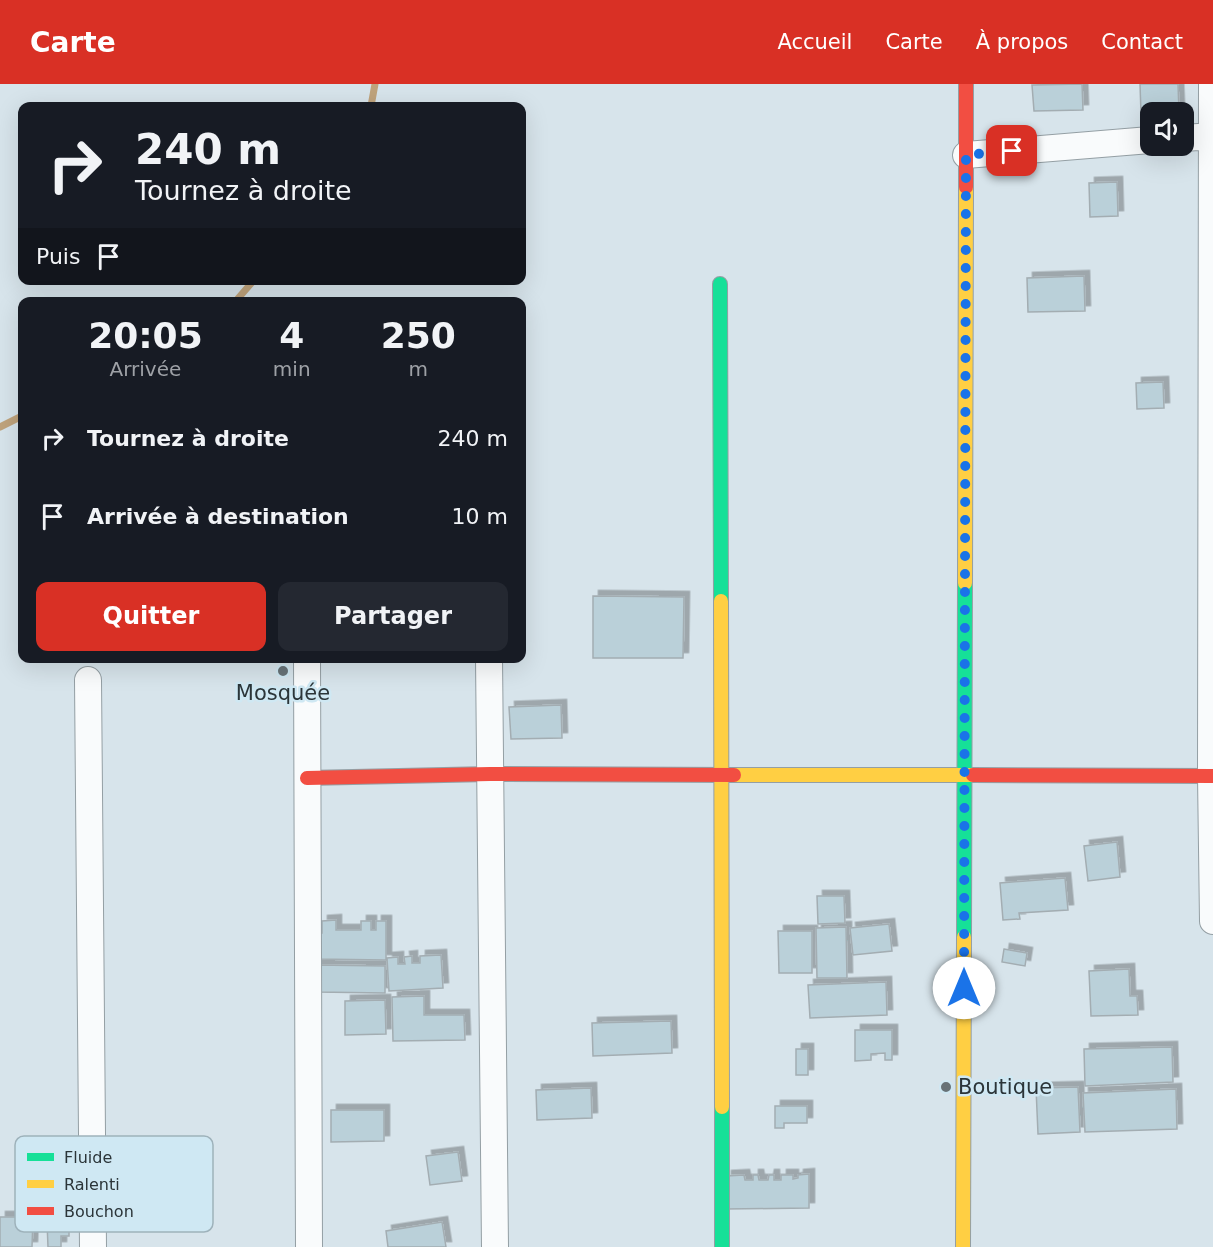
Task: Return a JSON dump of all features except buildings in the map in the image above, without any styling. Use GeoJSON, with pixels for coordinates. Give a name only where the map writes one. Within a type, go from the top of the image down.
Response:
{"type":"FeatureCollection","features":[{"type":"Feature","properties":{"kind":"street"},"geometry":{"type":"LineString","coordinates":[[963,1247],[966,84]]}},
{"type":"Feature","properties":{"kind":"street"},"geometry":{"type":"LineString","coordinates":[[1212,84],[1213,921]]}},
{"type":"Feature","properties":{"kind":"street"},"geometry":{"type":"LineString","coordinates":[[1194,137],[1212,136]]}},
{"type":"Feature","properties":{"kind":"street"},"geometry":{"type":"LineString","coordinates":[[966,155],[1140,141]]}},
{"type":"Feature","properties":{"kind":"street"},"geometry":{"type":"LineString","coordinates":[[720,284],[722,1247]]}},
{"type":"Feature","properties":{"kind":"street"},"geometry":{"type":"LineString","coordinates":[[307,663],[309,1247]]}},
{"type":"Feature","properties":{"kind":"street"},"geometry":{"type":"LineString","coordinates":[[489,663],[495,1247]]}},
{"type":"Feature","properties":{"kind":"street"},"geometry":{"type":"LineString","coordinates":[[88,680],[92,1136]]}},
{"type":"Feature","properties":{"kind":"street"},"geometry":{"type":"LineString","coordinates":[[307,778],[490,774],[1212,776]]}},
{"type":"Feature","properties":{"kind":"street"},"geometry":{"type":"LineString","coordinates":[[93,1232],[93,1247]]}},
{"type":"Feature","properties":{"kind":"waterway"},"geometry":{"type":"LineString","coordinates":[[372,102],[375,84]]}},
{"type":"Feature","properties":{"kind":"waterway"},"geometry":{"type":"LineString","coordinates":[[239,297],[250,285]]}},
{"type":"Feature","properties":{"kind":"waterway"},"geometry":{"type":"LineString","coordinates":[[0,427],[18,418]]}},
{"type":"Feature","properties":{"kind":"traffic: fast"},"geometry":{"type":"LineString","coordinates":[[720,284],[721,601]]}},
{"type":"Feature","properties":{"kind":"traffic: fast"},"geometry":{"type":"LineString","coordinates":[[964,937],[965,583]]}},
{"type":"Feature","properties":{"kind":"traffic: fast"},"geometry":{"type":"LineString","coordinates":[[722,1107],[722,1247]]}},
{"type":"Feature","properties":{"kind":"traffic: slow"},"geometry":{"type":"LineString","coordinates":[[965,583],[966,187]]}},
{"type":"Feature","properties":{"kind":"traffic: slow"},"geometry":{"type":"LineString","coordinates":[[721,601],[722,1107]]}},
{"type":"Feature","properties":{"kind":"traffic: slow"},"geometry":{"type":"LineString","coordinates":[[734,775],[973,775]]}},
{"type":"Feature","properties":{"kind":"traffic: slow"},"geometry":{"type":"LineString","coordinates":[[963,1247],[964,937]]}},
{"type":"Feature","properties":{"kind":"traffic: jam"},"geometry":{"type":"LineString","coordinates":[[966,84],[966,187]]}},
{"type":"Feature","properties":{"kind":"traffic: jam"},"geometry":{"type":"LineString","coordinates":[[307,778],[490,774],[734,775]]}},
{"type":"Feature","properties":{"kind":"traffic: jam"},"geometry":{"type":"LineString","coordinates":[[973,775],[1213,776]]}},
{"type":"Feature","properties":{"kind":"place","name":"Mosquée"},"geometry":{"type":"Point","coordinates":[283,671]}},
{"type":"Feature","properties":{"kind":"place","name":"Boutique"},"geometry":{"type":"Point","coordinates":[946,1087]}},
{"type":"Feature","properties":{"kind":"route"},"geometry":{"type":"LineString","coordinates":[[964,988],[966,155],[1012,151]]}}]}
